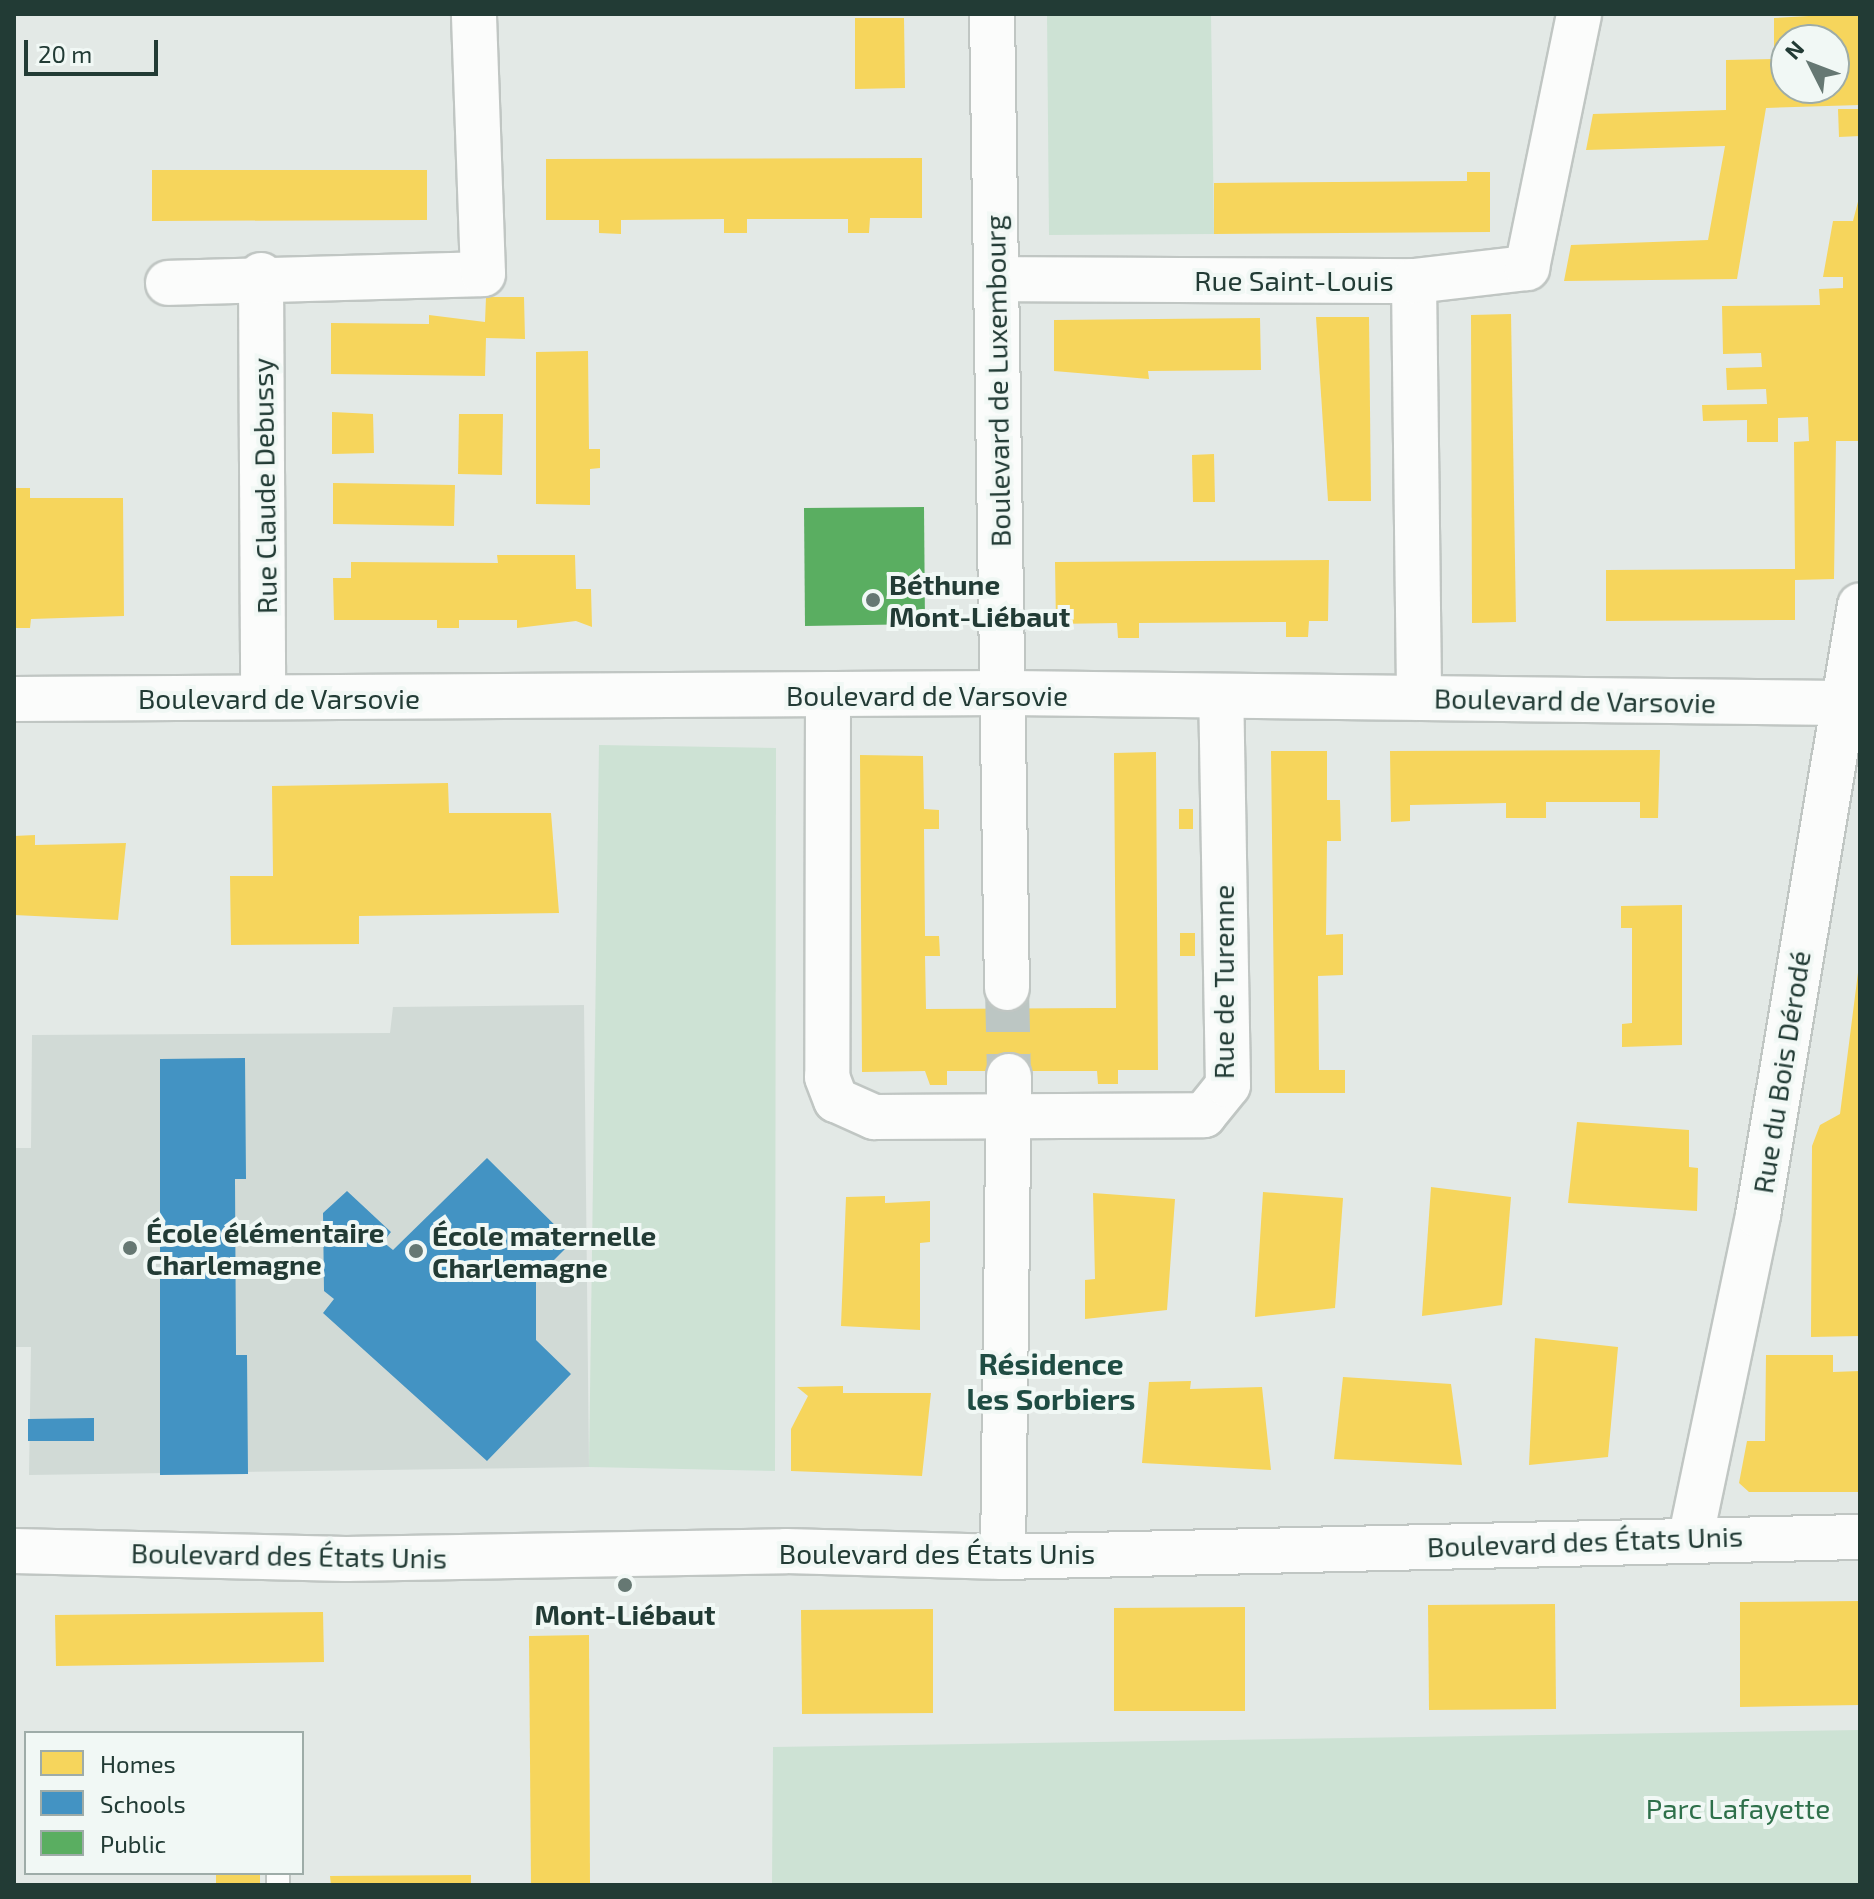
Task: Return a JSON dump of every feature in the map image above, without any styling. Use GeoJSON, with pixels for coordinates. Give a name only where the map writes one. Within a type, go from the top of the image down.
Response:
{"type":"FeatureCollection","features":[{"type":"Feature","properties":{"kind":"street"},"geometry":{"type":"LineString","coordinates":[[168,283],[261,275],[483,274],[474,14]]}},
{"type":"Feature","properties":{"kind":"street","name":"Boulevard de Luxembourg"},"geometry":{"type":"LineString","coordinates":[[992,14],[1007,988]]}},
{"type":"Feature","properties":{"kind":"street"},"geometry":{"type":"LineString","coordinates":[[1414,281],[1527,268],[1579,14]]}},
{"type":"Feature","properties":{"kind":"street","name":"Rue Claude Debussy"},"geometry":{"type":"LineString","coordinates":[[261,275],[263,697]]}},
{"type":"Feature","properties":{"kind":"street","name":"Rue Saint-Louis"},"geometry":{"type":"LineString","coordinates":[[996,279],[1414,281],[1419,698]]}},
{"type":"Feature","properties":{"kind":"street","name":"Rue du Bois Dérodé"},"geometry":{"type":"LineString","coordinates":[[1691,1536],[1758,1215],[1841,703],[1860,605]]}},
{"type":"Feature","properties":{"kind":"street","name":"Boulevard de Varsovie"},"geometry":{"type":"LineString","coordinates":[[14,699],[1002,693],[1841,703]]}},
{"type":"Feature","properties":{"kind":"street"},"geometry":{"type":"LineString","coordinates":[[828,694],[827,1077],[836,1100],[874,1117],[1009,1096],[1003,1557]]}},
{"type":"Feature","properties":{"kind":"street","name":"Rue de Turenne"},"geometry":{"type":"LineString","coordinates":[[1009,1096],[1204,1115],[1228,1085],[1221,696]]}},
{"type":"Feature","properties":{"kind":"street","name":"Boulevard des États Unis"},"geometry":{"type":"LineString","coordinates":[[14,1551],[346,1559],[786,1551],[1003,1557],[1691,1536],[1860,1537]]}},
{"type":"Feature","properties":{"kind":"shaded area","name":"École maternelle Charlemagne"},"geometry":{"type":"Polygon","coordinates":[[[584,1005],[589,1467],[29,1475],[31,1347],[14,1347],[14,1148],[31,1148],[32,1035],[390,1033],[393,1007],[584,1005]]]}},
{"type":"Feature","properties":{"kind":"green space"},"geometry":{"type":"Polygon","coordinates":[[[1047,14],[1211,14],[1214,234],[1049,235],[1047,14]]]}},
{"type":"Feature","properties":{"kind":"green space"},"geometry":{"type":"Polygon","coordinates":[[[599,745],[776,748],[775,1471],[589,1467],[599,745]]]}},
{"type":"Feature","properties":{"kind":"green space","name":"Parc Lafayette"},"geometry":{"type":"Polygon","coordinates":[[[1860,1730],[1860,1885],[772,1885],[773,1747],[1860,1730]]]}},
{"type":"Feature","properties":{"kind":"building: Homes"},"geometry":{"type":"Polygon","coordinates":[[[1860,14],[1860,105],[1766,108],[1737,279],[1564,281],[1571,245],[1708,240],[1725,146],[1586,150],[1593,114],[1726,110],[1726,60],[1770,59],[1770,104],[1850,104],[1850,24],[1774,24],[1774,18],[1860,14]]]}},
{"type":"Feature","properties":{"kind":"building: Homes"},"geometry":{"type":"Polygon","coordinates":[[[855,18],[904,18],[905,88],[855,89],[855,18]]]}},
{"type":"Feature","properties":{"kind":"building: Homes"},"geometry":{"type":"Polygon","coordinates":[[[1838,109],[1860,109],[1860,136],[1839,137],[1838,109]]]}},
{"type":"Feature","properties":{"kind":"building: Homes"},"geometry":{"type":"Polygon","coordinates":[[[922,158],[922,218],[870,218],[869,233],[848,233],[848,219],[747,219],[747,233],[724,233],[724,219],[621,220],[621,234],[599,233],[599,220],[546,220],[546,159],[922,158]]]}},
{"type":"Feature","properties":{"kind":"building: Homes"},"geometry":{"type":"Polygon","coordinates":[[[152,170],[427,170],[427,220],[152,221],[152,170]]]}},
{"type":"Feature","properties":{"kind":"building: Homes"},"geometry":{"type":"Polygon","coordinates":[[[1467,172],[1490,172],[1490,232],[1214,234],[1214,183],[1467,181],[1467,172]]]}},
{"type":"Feature","properties":{"kind":"building: Homes"},"geometry":{"type":"Polygon","coordinates":[[[1860,194],[1860,441],[1836,441],[1834,579],[1795,580],[1795,620],[1606,621],[1606,570],[1795,569],[1794,442],[1809,441],[1808,417],[1778,418],[1778,442],[1747,442],[1747,420],[1703,421],[1702,405],[1767,404],[1766,389],[1727,390],[1726,368],[1762,367],[1761,353],[1723,354],[1722,306],[1820,305],[1819,289],[1843,288],[1843,277],[1823,277],[1833,221],[1853,221],[1860,194]]]}},
{"type":"Feature","properties":{"kind":"building: Homes"},"geometry":{"type":"Polygon","coordinates":[[[486,297],[524,297],[525,339],[486,338],[485,376],[331,374],[331,323],[429,324],[429,315],[485,322],[486,297]]]}},
{"type":"Feature","properties":{"kind":"building: Homes"},"geometry":{"type":"Polygon","coordinates":[[[1511,314],[1516,622],[1472,623],[1471,315],[1511,314]]]}},
{"type":"Feature","properties":{"kind":"building: Homes"},"geometry":{"type":"Polygon","coordinates":[[[1316,317],[1369,317],[1371,501],[1328,501],[1316,317]]]}},
{"type":"Feature","properties":{"kind":"building: Homes"},"geometry":{"type":"Polygon","coordinates":[[[1260,318],[1261,370],[1148,371],[1149,379],[1054,371],[1054,320],[1260,318]]]}},
{"type":"Feature","properties":{"kind":"building: Homes"},"geometry":{"type":"Polygon","coordinates":[[[588,351],[589,449],[600,449],[600,468],[590,469],[590,505],[536,504],[536,352],[588,351]]]}},
{"type":"Feature","properties":{"kind":"building: Homes"},"geometry":{"type":"Polygon","coordinates":[[[332,412],[373,414],[374,453],[332,454],[332,412]]]}},
{"type":"Feature","properties":{"kind":"building: Homes"},"geometry":{"type":"Polygon","coordinates":[[[459,414],[503,414],[502,475],[458,474],[459,414]]]}},
{"type":"Feature","properties":{"kind":"building: Homes"},"geometry":{"type":"Polygon","coordinates":[[[1214,454],[1215,502],[1193,502],[1192,455],[1214,454]]]}},
{"type":"Feature","properties":{"kind":"building: Homes"},"geometry":{"type":"Polygon","coordinates":[[[333,483],[455,485],[454,526],[333,524],[333,483]]]}},
{"type":"Feature","properties":{"kind":"building: Homes"},"geometry":{"type":"Polygon","coordinates":[[[14,488],[30,488],[30,498],[123,498],[124,616],[31,619],[30,628],[14,628],[14,488]]]}},
{"type":"Feature","properties":{"kind":"building: Homes"},"geometry":{"type":"Polygon","coordinates":[[[497,555],[575,555],[576,589],[591,589],[592,627],[576,621],[517,628],[517,620],[459,620],[459,628],[437,628],[437,620],[334,620],[333,578],[351,578],[351,562],[498,563],[497,555]]]}},
{"type":"Feature","properties":{"kind":"building: Homes"},"geometry":{"type":"Polygon","coordinates":[[[1329,560],[1328,621],[1309,621],[1308,637],[1286,637],[1286,622],[1139,623],[1139,638],[1118,638],[1117,623],[1056,624],[1055,562],[1329,560]]]}},
{"type":"Feature","properties":{"kind":"building: Homes"},"geometry":{"type":"Polygon","coordinates":[[[1660,750],[1658,818],[1640,818],[1640,802],[1546,802],[1546,818],[1506,818],[1506,803],[1410,805],[1410,821],[1391,822],[1390,751],[1660,750]]]}},
{"type":"Feature","properties":{"kind":"building: Homes"},"geometry":{"type":"Polygon","coordinates":[[[1271,751],[1327,751],[1327,800],[1340,800],[1341,841],[1327,841],[1326,935],[1343,934],[1343,975],[1318,976],[1319,1070],[1345,1070],[1345,1093],[1275,1093],[1271,751]]]}},
{"type":"Feature","properties":{"kind":"building: Homes"},"geometry":{"type":"Polygon","coordinates":[[[1156,752],[1158,1070],[1118,1070],[1118,1084],[1098,1084],[1097,1071],[947,1071],[947,1085],[930,1085],[925,1071],[862,1072],[860,755],[923,756],[924,809],[939,810],[939,829],[924,829],[925,936],[939,936],[940,956],[925,956],[926,1009],[1116,1008],[1114,753],[1156,752]]]}},
{"type":"Feature","properties":{"kind":"building: Homes"},"geometry":{"type":"Polygon","coordinates":[[[448,783],[449,813],[551,813],[559,913],[359,916],[359,944],[231,945],[230,876],[273,876],[272,786],[448,783]]]}},
{"type":"Feature","properties":{"kind":"building: Homes"},"geometry":{"type":"Polygon","coordinates":[[[1179,809],[1193,809],[1193,829],[1179,829],[1179,809]]]}},
{"type":"Feature","properties":{"kind":"building: Homes"},"geometry":{"type":"Polygon","coordinates":[[[35,835],[35,845],[126,843],[118,920],[14,915],[14,836],[35,835]]]}},
{"type":"Feature","properties":{"kind":"building: Homes"},"geometry":{"type":"Polygon","coordinates":[[[1682,905],[1682,1045],[1622,1047],[1622,1024],[1632,1023],[1632,928],[1621,928],[1621,906],[1682,905]]]}},
{"type":"Feature","properties":{"kind":"building: Homes"},"geometry":{"type":"Polygon","coordinates":[[[1180,933],[1195,933],[1195,956],[1180,956],[1180,933]]]}},
{"type":"Feature","properties":{"kind":"building: Homes"},"geometry":{"type":"Polygon","coordinates":[[[1860,957],[1860,1336],[1811,1337],[1812,1146],[1820,1125],[1840,1114],[1860,957]]]}},
{"type":"Feature","properties":{"kind":"building: Homes"},"geometry":{"type":"Polygon","coordinates":[[[1577,1122],[1689,1130],[1689,1167],[1698,1168],[1697,1211],[1568,1203],[1577,1122]]]}},
{"type":"Feature","properties":{"kind":"building: Homes"},"geometry":{"type":"Polygon","coordinates":[[[1431,1187],[1511,1197],[1502,1305],[1422,1316],[1431,1187]]]}},
{"type":"Feature","properties":{"kind":"building: Homes"},"geometry":{"type":"Polygon","coordinates":[[[1263,1192],[1343,1198],[1335,1308],[1255,1317],[1263,1192]]]}},
{"type":"Feature","properties":{"kind":"building: Homes"},"geometry":{"type":"Polygon","coordinates":[[[1093,1193],[1175,1199],[1167,1310],[1085,1319],[1085,1280],[1095,1279],[1093,1193]]]}},
{"type":"Feature","properties":{"kind":"building: Homes"},"geometry":{"type":"Polygon","coordinates":[[[885,1196],[885,1203],[930,1201],[930,1242],[920,1243],[920,1330],[841,1326],[846,1197],[885,1196]]]}},
{"type":"Feature","properties":{"kind":"building: Homes"},"geometry":{"type":"Polygon","coordinates":[[[1535,1338],[1618,1347],[1608,1457],[1529,1465],[1535,1338]]]}},
{"type":"Feature","properties":{"kind":"building: Homes"},"geometry":{"type":"Polygon","coordinates":[[[1766,1355],[1833,1355],[1833,1372],[1860,1371],[1860,1492],[1749,1492],[1739,1483],[1747,1441],[1765,1441],[1766,1355]]]}},
{"type":"Feature","properties":{"kind":"building: Homes"},"geometry":{"type":"Polygon","coordinates":[[[1343,1377],[1451,1384],[1462,1465],[1334,1459],[1343,1377]]]}},
{"type":"Feature","properties":{"kind":"building: Homes"},"geometry":{"type":"Polygon","coordinates":[[[1191,1381],[1190,1389],[1262,1387],[1271,1470],[1142,1463],[1149,1382],[1191,1381]]]}},
{"type":"Feature","properties":{"kind":"building: Homes"},"geometry":{"type":"Polygon","coordinates":[[[843,1386],[843,1393],[931,1393],[922,1476],[791,1471],[791,1429],[808,1396],[797,1387],[843,1386]]]}},
{"type":"Feature","properties":{"kind":"building: Homes"},"geometry":{"type":"Polygon","coordinates":[[[1860,1601],[1860,1705],[1740,1707],[1740,1602],[1860,1601]]]}},
{"type":"Feature","properties":{"kind":"building: Homes"},"geometry":{"type":"Polygon","coordinates":[[[1555,1604],[1556,1709],[1429,1710],[1428,1605],[1555,1604]]]}},
{"type":"Feature","properties":{"kind":"building: Homes"},"geometry":{"type":"Polygon","coordinates":[[[1245,1607],[1245,1711],[1114,1711],[1114,1608],[1245,1607]]]}},
{"type":"Feature","properties":{"kind":"building: Homes"},"geometry":{"type":"Polygon","coordinates":[[[933,1609],[933,1713],[802,1714],[801,1610],[933,1609]]]}},
{"type":"Feature","properties":{"kind":"building: Homes"},"geometry":{"type":"Polygon","coordinates":[[[323,1612],[324,1662],[56,1666],[55,1615],[323,1612]]]}},
{"type":"Feature","properties":{"kind":"building: Homes"},"geometry":{"type":"Polygon","coordinates":[[[589,1635],[590,1885],[531,1885],[529,1636],[589,1635]]]}},
{"type":"Feature","properties":{"kind":"building: Homes"},"geometry":{"type":"Polygon","coordinates":[[[216,1875],[260,1875],[260,1885],[216,1885],[216,1875]]]}},
{"type":"Feature","properties":{"kind":"building: Homes"},"geometry":{"type":"Polygon","coordinates":[[[471,1875],[471,1885],[331,1885],[330,1876],[471,1875]]]}},
{"type":"Feature","properties":{"kind":"building: Schools"},"geometry":{"type":"Polygon","coordinates":[[[245,1058],[246,1179],[235,1179],[236,1355],[247,1355],[248,1474],[160,1475],[160,1059],[245,1058]]]}},
{"type":"Feature","properties":{"kind":"building: Schools"},"geometry":{"type":"Polygon","coordinates":[[[487,1158],[572,1242],[536,1278],[536,1340],[571,1374],[487,1461],[323,1313],[334,1299],[324,1291],[323,1213],[347,1191],[391,1232],[383,1242],[393,1250],[487,1158]]]}},
{"type":"Feature","properties":{"kind":"building: Schools"},"geometry":{"type":"Polygon","coordinates":[[[94,1418],[94,1441],[28,1441],[28,1419],[94,1418]]]}},
{"type":"Feature","properties":{"kind":"building: Public"},"geometry":{"type":"Polygon","coordinates":[[[924,507],[925,624],[805,626],[804,508],[924,507]]]}},
{"type":"Feature","properties":{"kind":"tunnel"},"geometry":{"type":"LineString","coordinates":[[1007,988],[1009,1076]]}},
{"type":"Feature","properties":{"kind":"place","name":"Béthune Mont-Liébaut"},"geometry":{"type":"Point","coordinates":[873,600]}},
{"type":"Feature","properties":{"kind":"place","name":"École élémentaire Charlemagne"},"geometry":{"type":"Point","coordinates":[130,1248]}},
{"type":"Feature","properties":{"kind":"place","name":"École maternelle Charlemagne"},"geometry":{"type":"Point","coordinates":[416,1251]}},
{"type":"Feature","properties":{"kind":"place","name":"Mont-Liébaut"},"geometry":{"type":"Point","coordinates":[625,1585]}},
{"type":"Feature","properties":{"kind":"district","name":"Résidence les Sorbiers"},"geometry":{"type":"Point","coordinates":[1051,1380]}}]}
